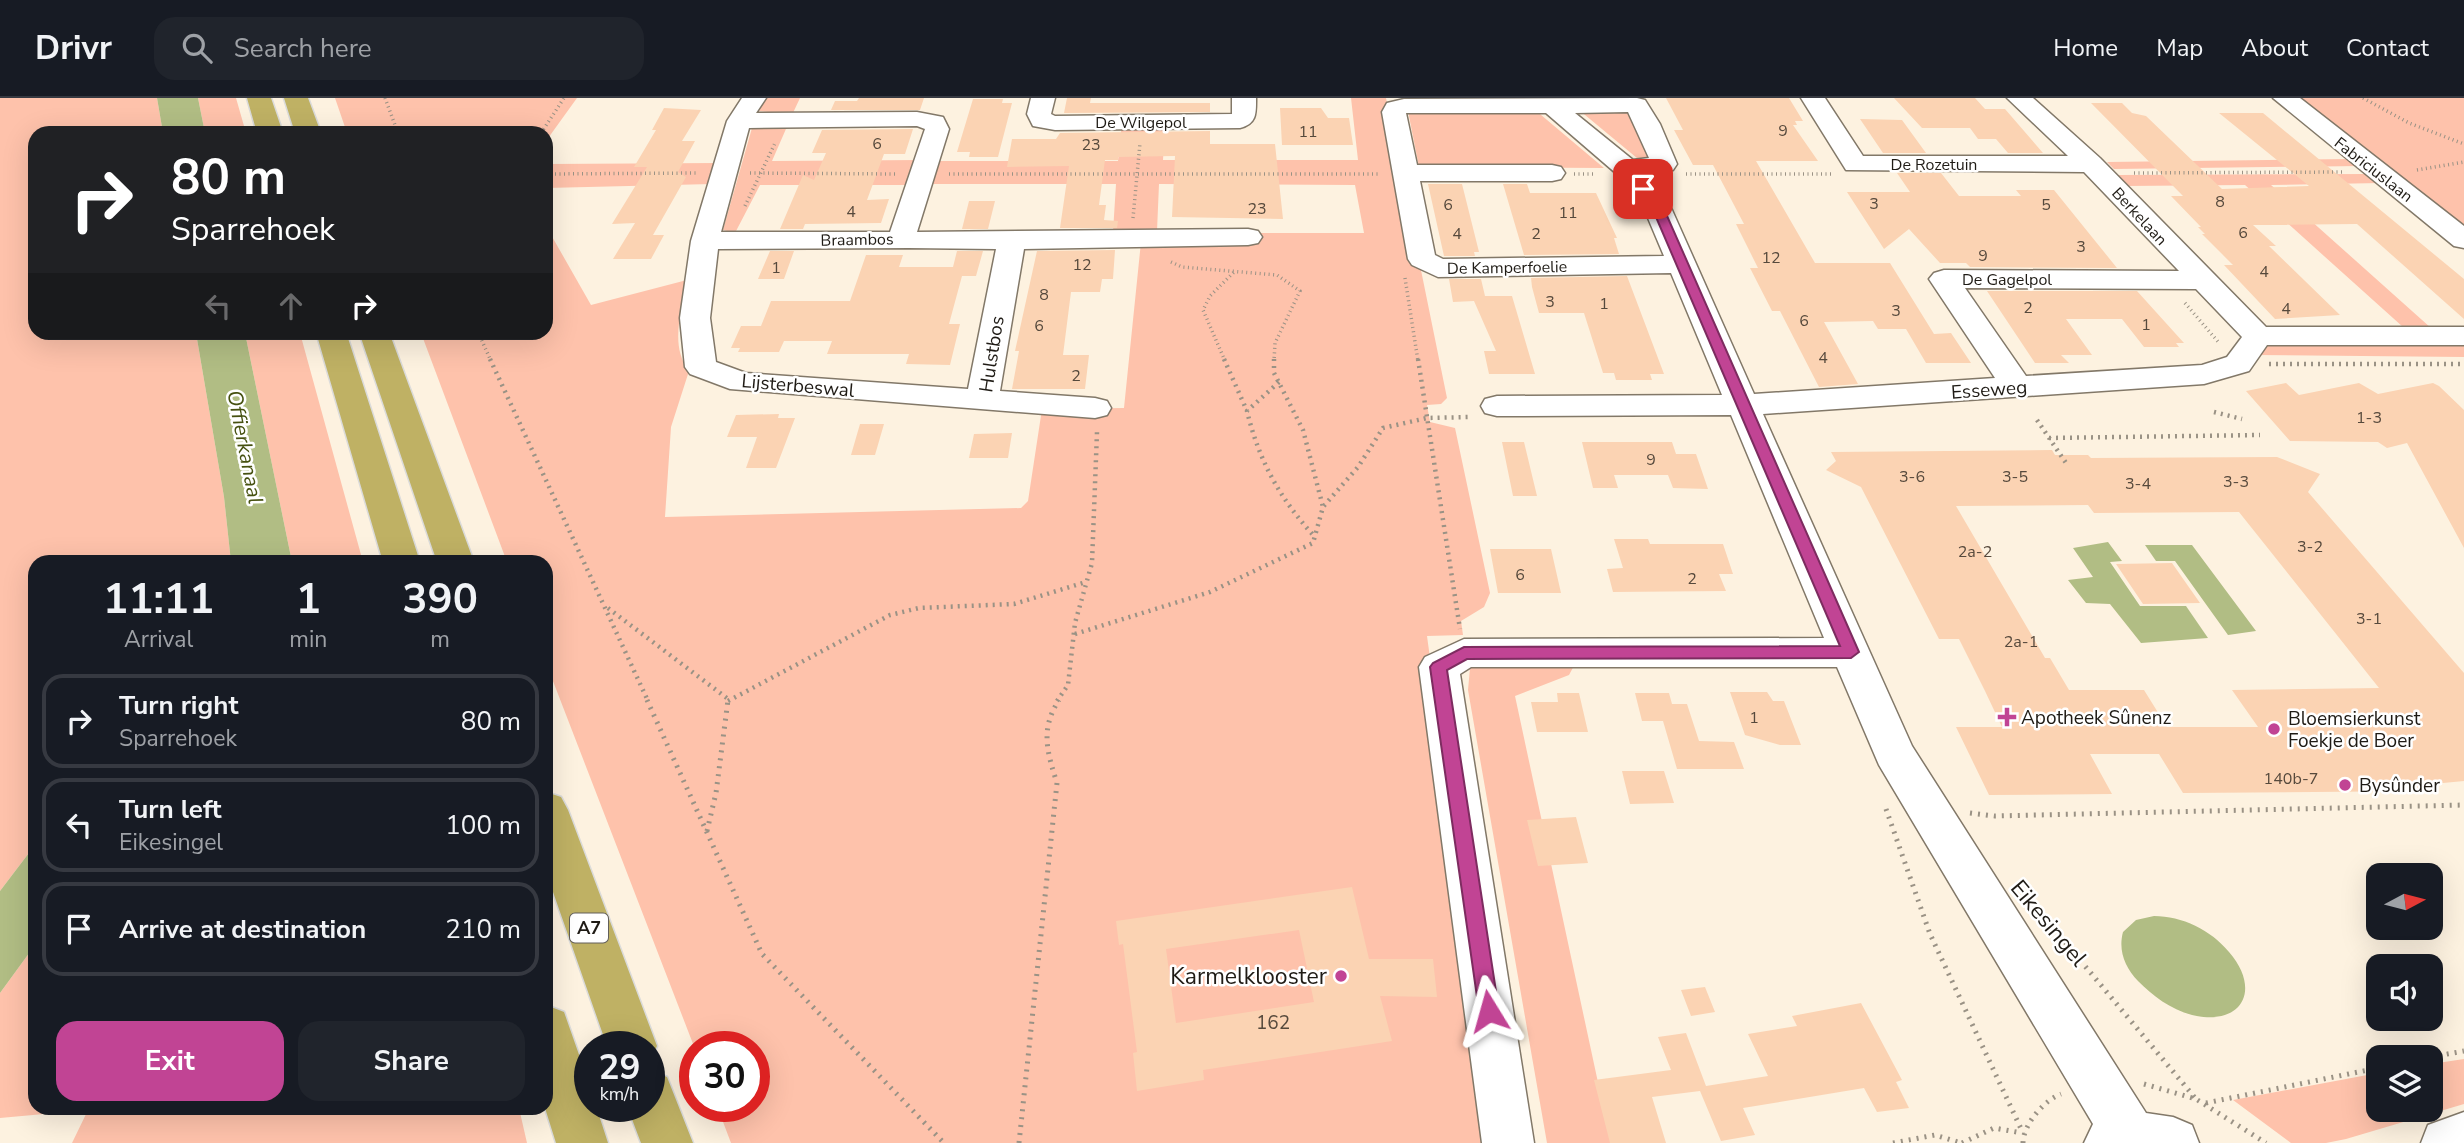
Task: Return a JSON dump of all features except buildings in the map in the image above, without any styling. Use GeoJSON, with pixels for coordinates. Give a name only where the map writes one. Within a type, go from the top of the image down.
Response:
{"type":"FeatureCollection","features":[{"type":"Feature","properties":{"kind":"highway"},"geometry":{"type":"LineString","coordinates":[[259,98],[268,126]]}},
{"type":"Feature","properties":{"kind":"highway"},"geometry":{"type":"LineString","coordinates":[[296,98],[306,126]]}},
{"type":"Feature","properties":{"kind":"highway"},"geometry":{"type":"LineString","coordinates":[[333,340],[400,555]]}},
{"type":"Feature","properties":{"kind":"highway"},"geometry":{"type":"LineString","coordinates":[[377,340],[454,555]]}},
{"type":"Feature","properties":{"kind":"highway","name":"A7"},"geometry":{"type":"LineString","coordinates":[[553,829],[627,1031]]}},
{"type":"Feature","properties":{"kind":"highway"},"geometry":{"type":"LineString","coordinates":[[553,1050],[582,1143]]}},
{"type":"Feature","properties":{"kind":"highway"},"geometry":{"type":"LineString","coordinates":[[659,1122],[667,1143]]}},
{"type":"Feature","properties":{"kind":"street"},"geometry":{"type":"LineString","coordinates":[[717,241],[724,173],[739,121],[754,98]]}},
{"type":"Feature","properties":{"kind":"street","name":"De Wilgepol"},"geometry":{"type":"LineString","coordinates":[[1043,98],[1039,114],[1042,121],[1240,121],[1244,116],[1244,98]]}},
{"type":"Feature","properties":{"kind":"street","name":"De Rozetuin"},"geometry":{"type":"LineString","coordinates":[[1813,98],[1855,164],[2091,164]]}},
{"type":"Feature","properties":{"kind":"street","name":"Berkelaan"},"geometry":{"type":"LineString","coordinates":[[2019,98],[2091,164],[2258,336]]}},
{"type":"Feature","properties":{"kind":"street","name":"Fabriciuslaan"},"geometry":{"type":"LineString","coordinates":[[2285,98],[2464,240]]}},
{"type":"Feature","properties":{"kind":"street"},"geometry":{"type":"LineString","coordinates":[[1548,102],[1636,105],[1648,124],[1664,163],[1627,169]]}},
{"type":"Feature","properties":{"kind":"street","name":"Eikesingel"},"geometry":{"type":"LineString","coordinates":[[1548,102],[1627,169],[1658,209],[1894,753],[2152,1130]]}},
{"type":"Feature","properties":{"kind":"street","name":"De Kamperfoelie"},"geometry":{"type":"LineString","coordinates":[[1548,102],[1396,108],[1405,173],[1422,259],[1438,268],[1682,264]]}},
{"type":"Feature","properties":{"kind":"street","name":"Braambos"},"geometry":{"type":"LineString","coordinates":[[717,241],[901,239],[937,129],[934,122],[917,119],[739,121]]}},
{"type":"Feature","properties":{"kind":"street"},"geometry":{"type":"LineString","coordinates":[[1405,173],[1552,173]]}},
{"type":"Feature","properties":{"kind":"street"},"geometry":{"type":"LineString","coordinates":[[901,239],[1131,241],[1248,237]]}},
{"type":"Feature","properties":{"kind":"street","name":"Hulstbos"},"geometry":{"type":"LineString","coordinates":[[1012,239],[982,400],[1095,408]]}},
{"type":"Feature","properties":{"kind":"street","name":"Lijsterbeswal"},"geometry":{"type":"LineString","coordinates":[[717,241],[695,318],[701,367],[741,382],[982,400]]}},
{"type":"Feature","properties":{"kind":"street","name":"De Gagelpol"},"geometry":{"type":"LineString","coordinates":[[2017,387],[1944,279],[2201,280]]}},
{"type":"Feature","properties":{"kind":"street"},"geometry":{"type":"LineString","coordinates":[[2238,364],[2258,336],[2464,336]]}},
{"type":"Feature","properties":{"kind":"street","name":"Esseweg"},"geometry":{"type":"LineString","coordinates":[[1497,406],[1743,405],[2204,374],[2238,364]]}},
{"type":"Feature","properties":{"kind":"street"},"geometry":{"type":"LineString","coordinates":[[1508,1143],[1438,667],[1464,653],[1851,652]]}},
{"type":"Feature","properties":{"kind":"street"},"geometry":{"type":"LineString","coordinates":[[2447,1143],[2464,1138]]}},
{"type":"Feature","properties":{"kind":"path"},"geometry":{"type":"LineString","coordinates":[[385,98],[395,126]]}},
{"type":"Feature","properties":{"kind":"path"},"geometry":{"type":"LineString","coordinates":[[546,126],[564,98]]}},
{"type":"Feature","properties":{"kind":"path"},"geometry":{"type":"LineString","coordinates":[[2362,98],[2409,123],[2464,144]]}},
{"type":"Feature","properties":{"kind":"path"},"geometry":{"type":"LineString","coordinates":[[717,241],[761,173],[786,121]]}},
{"type":"Feature","properties":{"kind":"path"},"geometry":{"type":"LineString","coordinates":[[1143,121],[1131,241],[1182,267],[1277,275],[1300,291],[1275,343],[1275,373],[1303,430],[1323,507]]}},
{"type":"Feature","properties":{"kind":"path"},"geometry":{"type":"LineString","coordinates":[[553,174],[1405,173]]}},
{"type":"Feature","properties":{"kind":"path"},"geometry":{"type":"LineString","coordinates":[[1404,269],[1464,653]]}},
{"type":"Feature","properties":{"kind":"path"},"geometry":{"type":"LineString","coordinates":[[1234,272],[1210,296],[1203,310],[1248,411],[1264,473],[1289,510],[1315,537]]}},
{"type":"Feature","properties":{"kind":"path"},"geometry":{"type":"LineString","coordinates":[[482,340],[540,473],[607,608],[762,954],[780,976],[944,1143]]}},
{"type":"Feature","properties":{"kind":"path"},"geometry":{"type":"LineString","coordinates":[[2238,364],[2464,364]]}},
{"type":"Feature","properties":{"kind":"path"},"geometry":{"type":"LineString","coordinates":[[1248,411],[1279,382]]}},
{"type":"Feature","properties":{"kind":"path"},"geometry":{"type":"LineString","coordinates":[[1075,634],[1210,592],[1313,543],[1323,507],[1357,467],[1383,428],[1427,418],[1492,416],[1497,406]]}},
{"type":"Feature","properties":{"kind":"path"},"geometry":{"type":"LineString","coordinates":[[1019,1143],[1057,783],[1045,744],[1052,710],[1068,685],[1075,622],[1092,563],[1098,435],[1093,425],[1095,408]]}},
{"type":"Feature","properties":{"kind":"path"},"geometry":{"type":"LineString","coordinates":[[2214,412],[2242,419]]}},
{"type":"Feature","properties":{"kind":"path"},"geometry":{"type":"LineString","coordinates":[[2037,420],[2066,463]]}},
{"type":"Feature","properties":{"kind":"path"},"geometry":{"type":"LineString","coordinates":[[2049,438],[2260,435]]}},
{"type":"Feature","properties":{"kind":"path"},"geometry":{"type":"LineString","coordinates":[[728,699],[771,680],[890,615],[919,608],[1014,604],[1087,582]]}},
{"type":"Feature","properties":{"kind":"path"},"geometry":{"type":"LineString","coordinates":[[607,608],[728,699]]}},
{"type":"Feature","properties":{"kind":"path"},"geometry":{"type":"LineString","coordinates":[[706,833],[716,793],[728,699]]}},
{"type":"Feature","properties":{"kind":"path"},"geometry":{"type":"LineString","coordinates":[[1894,753],[1877,778],[1905,875],[1953,994],[2023,1133],[2023,1143]]}},
{"type":"Feature","properties":{"kind":"path"},"geometry":{"type":"LineString","coordinates":[[1955,811],[1995,816],[2464,806]]}},
{"type":"Feature","properties":{"kind":"path","name":"Eikesingel"},"geometry":{"type":"LineString","coordinates":[[2027,896],[2152,1130]]}},
{"type":"Feature","properties":{"kind":"path"},"geometry":{"type":"LineString","coordinates":[[2443,1055],[2464,1051]]}},
{"type":"Feature","properties":{"kind":"path"},"geometry":{"type":"LineString","coordinates":[[2266,1143],[2205,1103],[2366,1070]]}},
{"type":"Feature","properties":{"kind":"path"},"geometry":{"type":"LineString","coordinates":[[1893,1143],[1935,1135],[1961,1143],[1994,1128],[2023,1133]]}},
{"type":"Feature","properties":{"kind":"shaded area"},"geometry":{"type":"Polygon","coordinates":[[[0,98],[157,98],[162,126],[28,126],[28,340],[197,340],[224,497],[230,555],[28,555],[28,854],[0,891],[0,98]]]}},
{"type":"Feature","properties":{"kind":"shaded area"},"geometry":{"type":"Polygon","coordinates":[[[198,98],[236,98],[244,126],[204,126],[198,98]]]}},
{"type":"Feature","properties":{"kind":"shaded area"},"geometry":{"type":"Polygon","coordinates":[[[335,98],[577,98],[553,131],[553,126],[345,126],[335,98]]]}},
{"type":"Feature","properties":{"kind":"shaded area"},"geometry":{"type":"Polygon","coordinates":[[[765,98],[800,98],[792,115],[759,111],[765,98]]]}},
{"type":"Feature","properties":{"kind":"shaded area"},"geometry":{"type":"Polygon","coordinates":[[[1351,98],[1386,98],[1447,398],[1441,404],[1427,405],[1430,422],[1455,428],[1490,593],[1484,607],[1461,621],[1463,635],[1427,636],[1496,1143],[731,1143],[723,1122],[770,1122],[770,1031],[688,1031],[553,681],[553,555],[504,555],[424,340],[553,340],[553,238],[591,305],[687,280],[678,339],[683,361],[689,371],[671,427],[665,517],[1021,508],[1028,501],[1042,409],[1124,408],[1141,242],[1247,233],[1364,233],[1355,185],[1159,184],[1157,231],[1113,232],[1116,184],[931,184],[937,161],[1118,161],[1122,123],[1165,122],[1163,160],[1358,160],[1351,98]]]}},
{"type":"Feature","properties":{"kind":"shaded area"},"geometry":{"type":"Polygon","coordinates":[[[2291,98],[2464,98],[2464,228],[2291,98]]]}},
{"type":"Feature","properties":{"kind":"shaded area"},"geometry":{"type":"Polygon","coordinates":[[[1534,109],[1604,168],[1419,167],[1408,111],[1534,109]]]}},
{"type":"Feature","properties":{"kind":"shaded area"},"geometry":{"type":"Polygon","coordinates":[[[1633,109],[1655,155],[1643,163],[1579,110],[1633,109]]]}},
{"type":"Feature","properties":{"kind":"shaded area"},"geometry":{"type":"Polygon","coordinates":[[[789,122],[772,161],[923,160],[917,185],[760,185],[735,233],[723,230],[752,128],[789,122]]]}},
{"type":"Feature","properties":{"kind":"shaded area"},"geometry":{"type":"Polygon","coordinates":[[[2350,159],[2359,166],[2114,169],[2107,162],[2350,159]]]}},
{"type":"Feature","properties":{"kind":"shaded area"},"geometry":{"type":"Polygon","coordinates":[[[718,163],[712,184],[553,188],[553,164],[718,163]]]}},
{"type":"Feature","properties":{"kind":"shaded area"},"geometry":{"type":"Polygon","coordinates":[[[2370,174],[2381,183],[2271,185],[2431,328],[2403,327],[2245,185],[2125,186],[2117,175],[2370,174]]]}},
{"type":"Feature","properties":{"kind":"shaded area"},"geometry":{"type":"Polygon","coordinates":[[[246,340],[302,340],[361,555],[291,555],[246,340]]]}},
{"type":"Feature","properties":{"kind":"shaded area"},"geometry":{"type":"Polygon","coordinates":[[[2464,342],[2464,357],[2254,355],[2257,344],[2464,342]]]}},
{"type":"Feature","properties":{"kind":"shaded area"},"geometry":{"type":"Polygon","coordinates":[[[1576,662],[1569,675],[1515,696],[1611,1143],[1547,1143],[1468,690],[1470,668],[1484,663],[1576,662]]]}},
{"type":"Feature","properties":{"kind":"shaded area"},"geometry":{"type":"Polygon","coordinates":[[[28,955],[28,1115],[33,1115],[0,1118],[0,993],[28,955]]]}},
{"type":"Feature","properties":{"kind":"shaded area"},"geometry":{"type":"Polygon","coordinates":[[[2464,1059],[2464,1104],[2443,1110],[2443,1062],[2464,1059]]]}},
{"type":"Feature","properties":{"kind":"shaded area"},"geometry":{"type":"Polygon","coordinates":[[[2366,1075],[2366,1122],[2403,1122],[2326,1143],[2291,1143],[2233,1100],[2366,1075]]]}},
{"type":"Feature","properties":{"kind":"shaded area"},"geometry":{"type":"Polygon","coordinates":[[[86,1115],[521,1115],[527,1143],[72,1143],[86,1115]]]}},
{"type":"Feature","properties":{"kind":"water"},"geometry":{"type":"Polygon","coordinates":[[[157,98],[198,98],[204,126],[162,126],[157,98]]]}},
{"type":"Feature","properties":{"kind":"water","name":"Offierkanaal"},"geometry":{"type":"Polygon","coordinates":[[[197,340],[246,340],[291,555],[230,555],[224,497],[197,340]]]}},
{"type":"Feature","properties":{"kind":"water"},"geometry":{"type":"Polygon","coordinates":[[[2108,542],[2122,561],[2110,562],[2140,606],[2186,606],[2208,638],[2141,643],[2110,604],[2086,603],[2068,580],[2093,577],[2073,548],[2108,542]]]}},
{"type":"Feature","properties":{"kind":"water"},"geometry":{"type":"Polygon","coordinates":[[[2145,545],[2192,545],[2256,631],[2228,635],[2175,561],[2156,561],[2145,545]]]}},
{"type":"Feature","properties":{"kind":"water"},"geometry":{"type":"Polygon","coordinates":[[[28,854],[28,955],[0,993],[0,891],[28,854]]]}},
{"type":"Feature","properties":{"kind":"water"},"geometry":{"type":"Polygon","coordinates":[[[2154,916],[2195,926],[2214,937],[2229,952],[2239,966],[2244,980],[2242,1002],[2234,1010],[2224,1016],[2192,1015],[2169,1006],[2133,976],[2122,952],[2123,932],[2136,920],[2154,916]]]}},
{"type":"Feature","properties":{"kind":"place","name":"Apotheek Sûnenz"},"geometry":{"type":"Point","coordinates":[2007,717]}},
{"type":"Feature","properties":{"kind":"place","name":"Bloemsierkunst Foekje de Boer"},"geometry":{"type":"Point","coordinates":[2274,729]}},
{"type":"Feature","properties":{"kind":"place","name":"Bysûnder"},"geometry":{"type":"Point","coordinates":[2345,785]}},
{"type":"Feature","properties":{"kind":"place","name":"Karmelklooster"},"geometry":{"type":"Point","coordinates":[1341,976]}},
{"type":"Feature","properties":{"kind":"route"},"geometry":{"type":"LineString","coordinates":[[1489,1011],[1438,667],[1464,653],[1851,652],[1658,209],[1643,189]]}}]}
